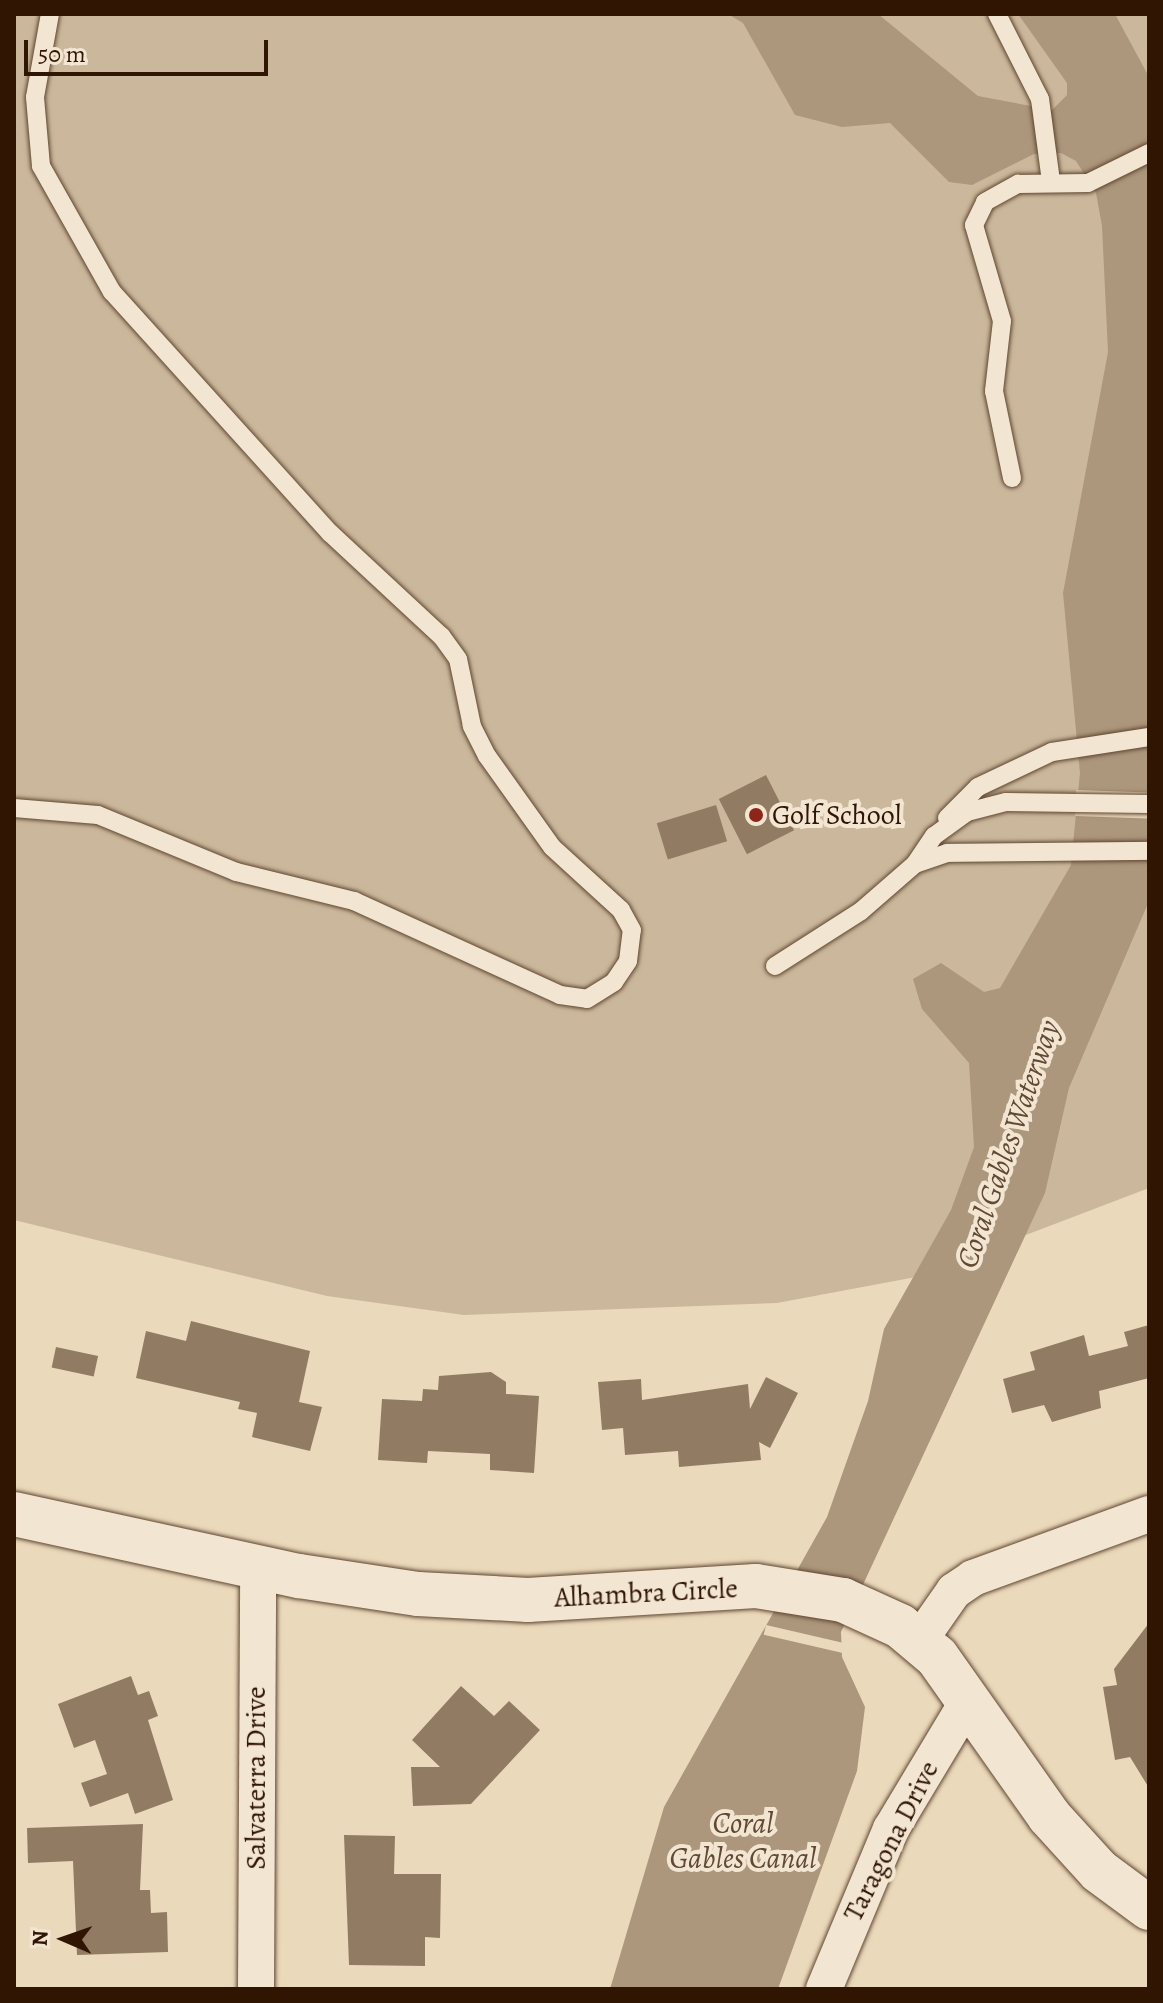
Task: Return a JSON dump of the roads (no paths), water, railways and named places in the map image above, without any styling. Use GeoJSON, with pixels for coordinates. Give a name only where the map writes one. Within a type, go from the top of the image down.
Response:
{"type":"FeatureCollection","features":[{"type":"Feature","properties":{"kind":"street","name":"Alhambra Circle"},"geometry":{"type":"LineString","coordinates":[[14,1514],[258,1568],[491,1599],[779,1588],[865,1608],[919,1641],[969,1699],[1065,1835],[1149,1908]]}},
{"type":"Feature","properties":{"kind":"street"},"geometry":{"type":"LineString","coordinates":[[919,1641],[954,1591],[973,1578],[1149,1514]]}},
{"type":"Feature","properties":{"kind":"street","name":"Salvaterra Drive"},"geometry":{"type":"LineString","coordinates":[[256,1989],[258,1568]]}},
{"type":"Feature","properties":{"kind":"street","name":"Taragona Drive"},"geometry":{"type":"LineString","coordinates":[[824,1989],[879,1854],[969,1699]]}},
{"type":"Feature","properties":{"kind":"lane"},"geometry":{"type":"LineString","coordinates":[[14,808],[98,815],[236,872],[354,901],[560,995],[587,999],[614,982],[628,961],[632,930],[621,910],[552,847],[487,756],[472,726],[458,659],[441,636],[365,569],[112,292],[41,166],[35,97],[50,14]]}},
{"type":"Feature","properties":{"kind":"lane"},"geometry":{"type":"LineString","coordinates":[[997,14],[1040,99],[1051,181]]}},
{"type":"Feature","properties":{"kind":"lane"},"geometry":{"type":"LineString","coordinates":[[1012,478],[994,391],[1002,321],[974,225],[985,202],[1018,184],[1051,181],[1088,183],[1149,153]]}},
{"type":"Feature","properties":{"kind":"lane"},"geometry":{"type":"LineString","coordinates":[[775,966],[861,911],[915,864],[934,836],[978,787],[1070,748],[1149,737]]}},
{"type":"Feature","properties":{"kind":"lane"},"geometry":{"type":"LineString","coordinates":[[934,836],[980,809],[1061,803],[1149,804]]}},
{"type":"Feature","properties":{"kind":"lane"},"geometry":{"type":"LineString","coordinates":[[915,864],[947,853],[1149,851]]}},
{"type":"Feature","properties":{"kind":"water","name":"Coral Gables Canal"},"geometry":{"type":"Polygon","coordinates":[[[728,14],[878,14],[978,96],[1052,110],[1067,95],[1067,83],[1018,14],[1115,14],[1149,77],[1149,901],[1069,1088],[1045,1193],[841,1632],[842,1657],[865,1707],[857,1771],[778,1989],[610,1989],[664,1807],[827,1517],[868,1401],[884,1329],[951,1210],[974,1147],[969,1063],[922,1009],[913,979],[941,963],[984,992],[1000,988],[1071,865],[1080,773],[1063,593],[1108,352],[1102,226],[1096,193],[1076,161],[1061,153],[1034,154],[972,185],[949,182],[890,123],[842,127],[795,115],[743,23],[728,14]]]}},
{"type":"Feature","properties":{"kind":"place","name":"Golf School"},"geometry":{"type":"Point","coordinates":[756,815]}},
{"type":"Feature","properties":{"kind":"water label","name":"Coral Gables Waterway"},"geometry":{"type":"Point","coordinates":[1008,1144]}}]}
